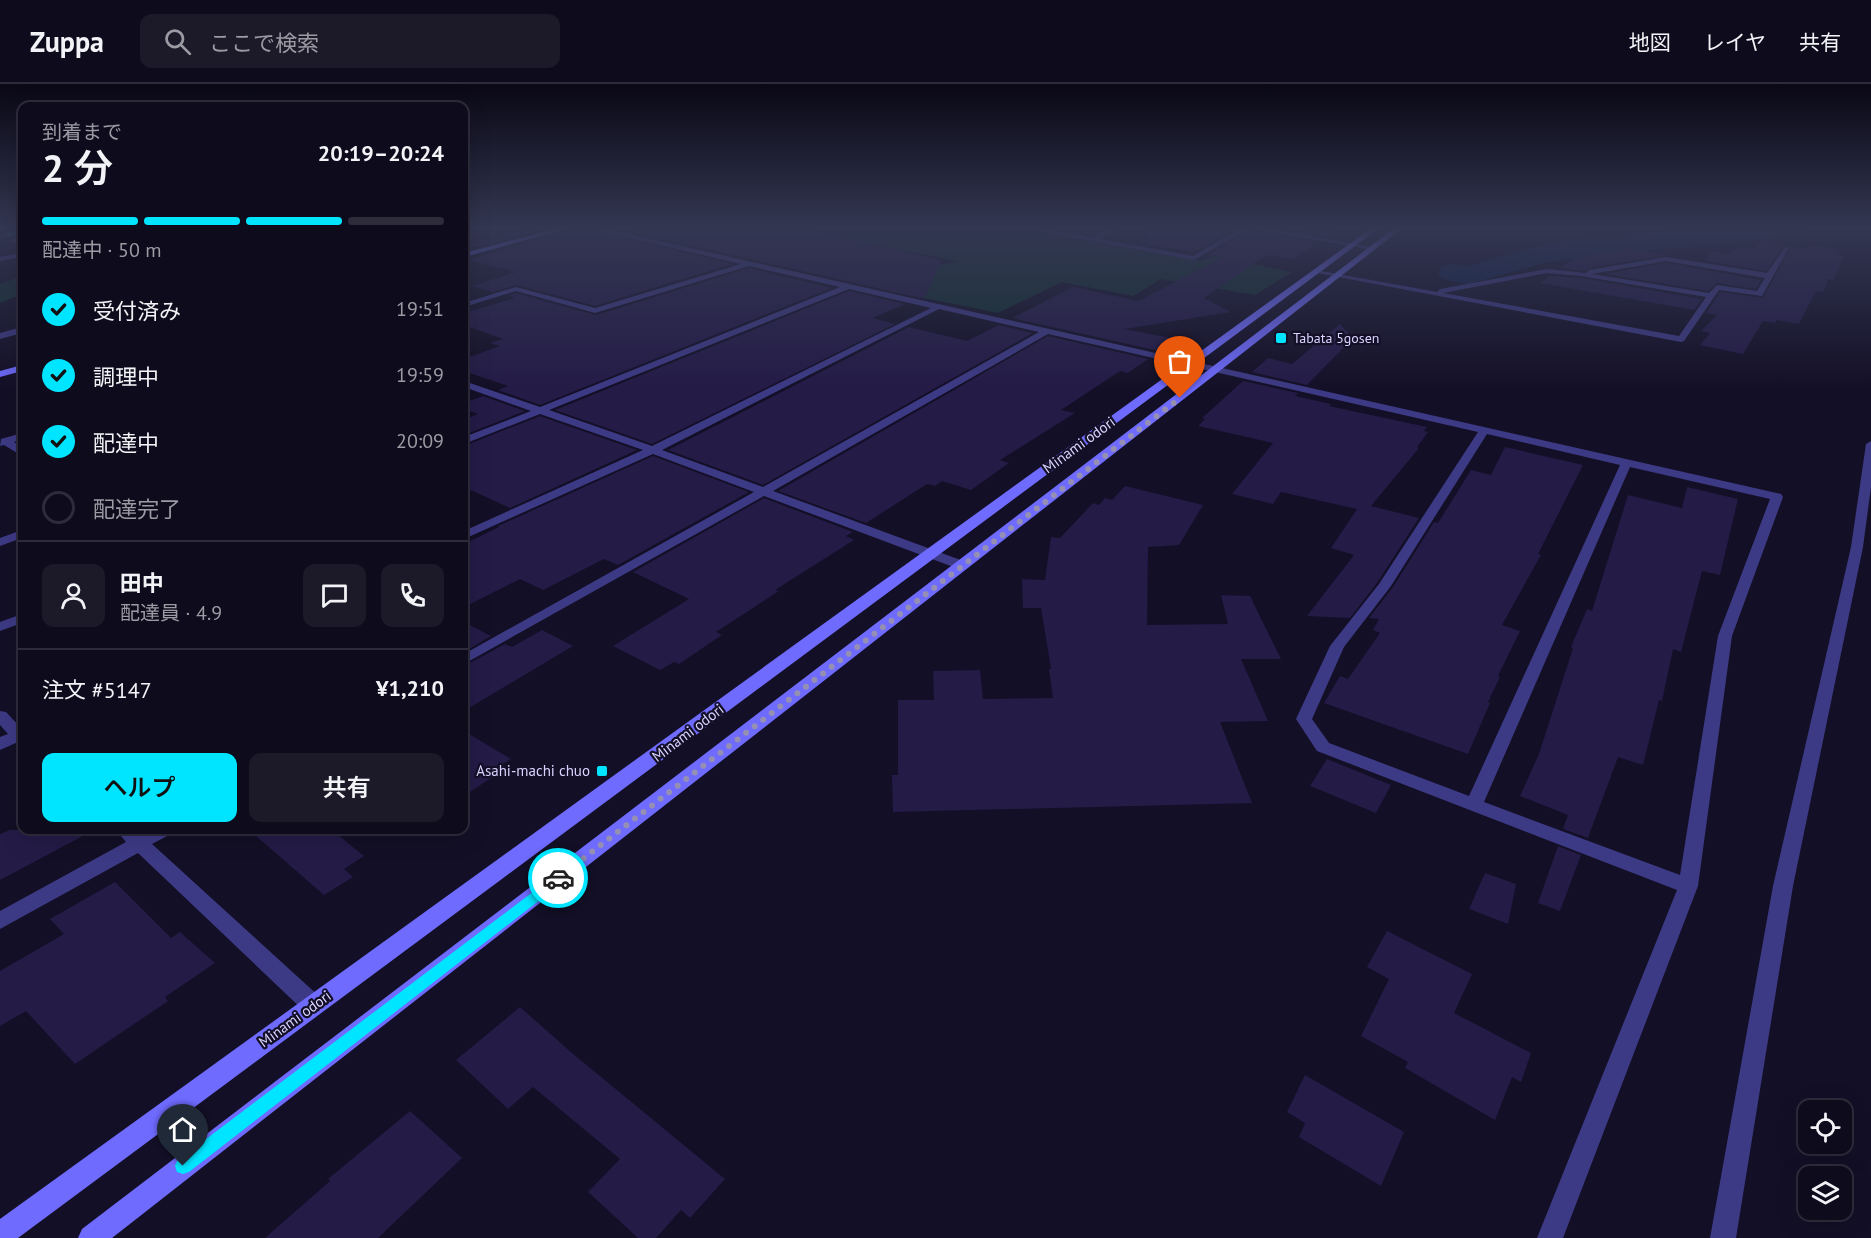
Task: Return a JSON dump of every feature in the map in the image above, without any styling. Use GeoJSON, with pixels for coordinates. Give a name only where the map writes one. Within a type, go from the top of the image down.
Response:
{"type":"FeatureCollection","features":[{"type":"Feature","properties":{"kind":"street"},"geometry":{"type":"LineString","coordinates":[[468,304],[516,289],[595,312],[689,283]]}},
{"type":"Feature","properties":{"kind":"street"},"geometry":{"type":"LineString","coordinates":[[829,283],[1777,497],[1725,636],[1688,886],[1550,1238]]}},
{"type":"Feature","properties":{"kind":"street","name":"Minami odori"},"geometry":{"type":"LineString","coordinates":[[0,1235],[1301,283]]}},
{"type":"Feature","properties":{"kind":"street","name":"Minami odori"},"geometry":{"type":"LineString","coordinates":[[91,1238],[699,771],[961,565],[1330,283]]}},
{"type":"Feature","properties":{"kind":"street"},"geometry":{"type":"LineString","coordinates":[[1378,283],[1681,339],[1717,287],[1759,294],[1765,283]]}},
{"type":"Feature","properties":{"kind":"street"},"geometry":{"type":"LineString","coordinates":[[1431,292],[1481,283]]}},
{"type":"Feature","properties":{"kind":"street"},"geometry":{"type":"LineString","coordinates":[[1633,283],[1711,296]]}},
{"type":"Feature","properties":{"kind":"street"},"geometry":{"type":"LineString","coordinates":[[468,439],[847,287]]}},
{"type":"Feature","properties":{"kind":"street"},"geometry":{"type":"LineString","coordinates":[[468,533],[653,450],[938,307]]}},
{"type":"Feature","properties":{"kind":"street"},"geometry":{"type":"LineString","coordinates":[[0,336],[18,331]]}},
{"type":"Feature","properties":{"kind":"street"},"geometry":{"type":"LineString","coordinates":[[468,658],[1046,332]]}},
{"type":"Feature","properties":{"kind":"street"},"geometry":{"type":"LineString","coordinates":[[0,374],[18,369]]}},
{"type":"Feature","properties":{"kind":"street"},"geometry":{"type":"LineString","coordinates":[[468,385],[653,450],[961,565]]}},
{"type":"Feature","properties":{"kind":"street"},"geometry":{"type":"LineString","coordinates":[[1484,430],[1384,586],[1337,646],[1304,719],[1323,747],[1688,886]]}},
{"type":"Feature","properties":{"kind":"street"},"geometry":{"type":"LineString","coordinates":[[2,442],[18,437]]}},
{"type":"Feature","properties":{"kind":"street"},"geometry":{"type":"LineString","coordinates":[[2,442],[18,451]]}},
{"type":"Feature","properties":{"kind":"street"},"geometry":{"type":"LineString","coordinates":[[1723,1238],[1783,886],[1857,547],[1871,444]]}},
{"type":"Feature","properties":{"kind":"street"},"geometry":{"type":"LineString","coordinates":[[1474,805],[1626,462]]}},
{"type":"Feature","properties":{"kind":"street"},"geometry":{"type":"LineString","coordinates":[[0,542],[18,535]]}},
{"type":"Feature","properties":{"kind":"street"},"geometry":{"type":"LineString","coordinates":[[0,627],[18,620]]}},
{"type":"Feature","properties":{"kind":"street"},"geometry":{"type":"LineString","coordinates":[[0,716],[18,732]]}},
{"type":"Feature","properties":{"kind":"street"},"geometry":{"type":"LineString","coordinates":[[0,744],[18,737]]}},
{"type":"Feature","properties":{"kind":"street"},"geometry":{"type":"LineString","coordinates":[[0,921],[133,836],[314,1005]]}},
{"type":"Feature","properties":{"kind":"green space"},"geometry":{"type":"Polygon","coordinates":[[[18,283],[18,296],[0,303],[0,284],[18,283]]]}},
{"type":"Feature","properties":{"kind":"green space"},"geometry":{"type":"Polygon","coordinates":[[[893,283],[1060,283],[998,313],[880,289],[893,283]]]}},
{"type":"Feature","properties":{"kind":"green space"},"geometry":{"type":"Polygon","coordinates":[[[1066,283],[1155,283],[1133,296],[1066,283]]]}},
{"type":"Feature","properties":{"kind":"green space"},"geometry":{"type":"Polygon","coordinates":[[[1184,283],[1275,283],[1255,295],[1184,283]]]}},
{"type":"Feature","properties":{"kind":"building"},"geometry":{"type":"Polygon","coordinates":[[[482,283],[671,283],[595,306],[517,285],[493,292],[472,286],[482,283]]]}},
{"type":"Feature","properties":{"kind":"building"},"geometry":{"type":"Polygon","coordinates":[[[701,283],[811,283],[832,288],[540,405],[498,390],[508,386],[468,372],[468,358],[500,346],[490,343],[503,339],[468,326],[468,312],[515,298],[508,296],[516,293],[596,315],[701,283]]]}},
{"type":"Feature","properties":{"kind":"building"},"geometry":{"type":"Polygon","coordinates":[[[854,283],[931,283],[926,296],[921,298],[854,283]]]}},
{"type":"Feature","properties":{"kind":"building"},"geometry":{"type":"Polygon","coordinates":[[[1173,283],[1226,283],[1204,298],[1231,312],[1124,329],[1176,339],[1159,351],[1012,318],[1073,287],[1138,301],[1173,283]]]}},
{"type":"Feature","properties":{"kind":"building"},"geometry":{"type":"Polygon","coordinates":[[[1540,283],[1609,283],[1702,299],[1694,310],[1540,283]]]}},
{"type":"Feature","properties":{"kind":"building"},"geometry":{"type":"Polygon","coordinates":[[[1659,283],[1759,283],[1756,289],[1717,283],[1708,291],[1659,283]]]}},
{"type":"Feature","properties":{"kind":"building"},"geometry":{"type":"Polygon","coordinates":[[[1771,283],[1827,283],[1824,292],[1816,291],[1799,324],[1777,320],[1775,323],[1763,321],[1743,354],[1700,345],[1710,333],[1701,331],[1717,315],[1706,313],[1720,292],[1763,298],[1771,283]]]}},
{"type":"Feature","properties":{"kind":"building"},"geometry":{"type":"Polygon","coordinates":[[[849,291],[905,304],[873,318],[895,324],[652,444],[555,410],[849,291]]]}},
{"type":"Feature","properties":{"kind":"building"},"geometry":{"type":"Polygon","coordinates":[[[1340,324],[1353,338],[1307,385],[1252,372],[1268,358],[1292,364],[1340,324]]]}},
{"type":"Feature","properties":{"kind":"building"},"geometry":{"type":"Polygon","coordinates":[[[999,325],[1033,333],[763,485],[668,450],[909,327],[967,341],[999,325]]]}},
{"type":"Feature","properties":{"kind":"building"},"geometry":{"type":"Polygon","coordinates":[[[1048,336],[1148,359],[1128,373],[1120,371],[1061,410],[1075,413],[1000,460],[1009,463],[971,490],[942,481],[935,486],[927,484],[866,523],[778,491],[1048,336]]]}},
{"type":"Feature","properties":{"kind":"building"},"geometry":{"type":"Polygon","coordinates":[[[1243,381],[1298,393],[1295,396],[1331,404],[1329,406],[1427,427],[1424,431],[1428,432],[1417,447],[1419,448],[1371,506],[1419,518],[1377,583],[1350,618],[1307,616],[1354,555],[1331,548],[1357,509],[1281,492],[1273,504],[1232,494],[1273,443],[1198,426],[1205,419],[1202,418],[1243,381]]]}},
{"type":"Feature","properties":{"kind":"building"},"geometry":{"type":"Polygon","coordinates":[[[483,396],[525,411],[468,433],[468,418],[478,414],[468,410],[468,402],[483,396]]]}},
{"type":"Feature","properties":{"kind":"building"},"geometry":{"type":"Polygon","coordinates":[[[540,416],[637,450],[510,508],[468,489],[468,444],[540,416]]]}},
{"type":"Feature","properties":{"kind":"building"},"geometry":{"type":"Polygon","coordinates":[[[1505,447],[1583,465],[1538,554],[1541,555],[1502,625],[1520,631],[1498,676],[1500,677],[1488,702],[1490,703],[1468,754],[1324,703],[1340,676],[1348,679],[1380,633],[1373,630],[1379,619],[1369,618],[1393,587],[1434,522],[1438,523],[1471,470],[1491,475],[1505,447]]]}},
{"type":"Feature","properties":{"kind":"building"},"geometry":{"type":"Polygon","coordinates":[[[653,456],[749,492],[618,565],[604,559],[543,590],[520,579],[468,605],[468,542],[498,526],[653,456]]]}},
{"type":"Feature","properties":{"kind":"building"},"geometry":{"type":"Polygon","coordinates":[[[1125,486],[1203,505],[1179,545],[1148,547],[1147,625],[1228,624],[1221,595],[1250,596],[1281,659],[1241,659],[1268,721],[1220,722],[1252,803],[893,812],[892,775],[898,775],[898,700],[934,700],[933,671],[980,670],[983,699],[1053,698],[1049,669],[1051,669],[1041,608],[1023,608],[1022,579],[1045,580],[1051,537],[1060,538],[1093,503],[1099,505],[1105,498],[1112,500],[1125,486]]]}},
{"type":"Feature","properties":{"kind":"building"},"geometry":{"type":"Polygon","coordinates":[[[1687,487],[1738,499],[1720,575],[1702,571],[1681,652],[1673,649],[1662,701],[1659,700],[1643,765],[1618,757],[1588,838],[1563,829],[1568,815],[1520,796],[1539,754],[1573,648],[1571,647],[1587,609],[1592,611],[1628,495],[1682,508],[1687,487]]]}},
{"type":"Feature","properties":{"kind":"building"},"geometry":{"type":"Polygon","coordinates":[[[764,498],[853,532],[846,536],[854,540],[775,590],[779,591],[716,632],[722,635],[679,664],[674,662],[660,670],[613,646],[689,599],[633,572],[764,498]]]}},
{"type":"Feature","properties":{"kind":"building"},"geometry":{"type":"Polygon","coordinates":[[[468,624],[491,636],[468,650],[468,624]]]}},
{"type":"Feature","properties":{"kind":"building"},"geometry":{"type":"Polygon","coordinates":[[[542,630],[573,646],[468,709],[468,664],[505,644],[512,647],[542,630]]]}},
{"type":"Feature","properties":{"kind":"building"},"geometry":{"type":"Polygon","coordinates":[[[468,733],[511,759],[501,765],[506,768],[468,793],[468,733]]]}},
{"type":"Feature","properties":{"kind":"building"},"geometry":{"type":"Polygon","coordinates":[[[1327,759],[1391,785],[1376,813],[1310,786],[1327,759]]]}},
{"type":"Feature","properties":{"kind":"building"},"geometry":{"type":"Polygon","coordinates":[[[18,830],[18,834],[86,834],[0,880],[0,834],[18,830]]]}},
{"type":"Feature","properties":{"kind":"building"},"geometry":{"type":"Polygon","coordinates":[[[254,834],[337,834],[364,856],[344,869],[353,877],[324,895],[254,834]]]}},
{"type":"Feature","properties":{"kind":"building"},"geometry":{"type":"Polygon","coordinates":[[[1558,846],[1581,855],[1560,911],[1538,903],[1558,846]]]}},
{"type":"Feature","properties":{"kind":"building"},"geometry":{"type":"Polygon","coordinates":[[[1485,873],[1516,884],[1508,924],[1469,909],[1485,873]]]}},
{"type":"Feature","properties":{"kind":"building"},"geometry":{"type":"Polygon","coordinates":[[[115,882],[171,938],[180,932],[215,963],[165,997],[168,1001],[75,1064],[26,1011],[0,1026],[0,971],[64,934],[50,919],[115,882]]]}},
{"type":"Feature","properties":{"kind":"building"},"geometry":{"type":"Polygon","coordinates":[[[1387,931],[1472,974],[1454,1013],[1531,1053],[1521,1082],[1512,1077],[1495,1120],[1405,1068],[1408,1062],[1361,1036],[1389,979],[1367,967],[1387,931]]]}},
{"type":"Feature","properties":{"kind":"building"},"geometry":{"type":"Polygon","coordinates":[[[520,1007],[572,1053],[725,1179],[690,1218],[681,1210],[656,1238],[638,1238],[588,1192],[620,1159],[533,1087],[508,1109],[456,1060],[520,1007]]]}},
{"type":"Feature","properties":{"kind":"building"},"geometry":{"type":"Polygon","coordinates":[[[1305,1075],[1404,1132],[1381,1186],[1299,1137],[1305,1123],[1287,1112],[1305,1075]]]}},
{"type":"Feature","properties":{"kind":"building"},"geometry":{"type":"Polygon","coordinates":[[[410,1111],[462,1158],[378,1238],[265,1238],[330,1181],[328,1179],[410,1111]]]}},
{"type":"Feature","properties":{"kind":"way so far"},"geometry":{"type":"LineString","coordinates":[[558,878],[1180,398]]}},
{"type":"Feature","properties":{"kind":"place","name":"Tabata 5gosen"},"geometry":{"type":"Point","coordinates":[1281,338]}},
{"type":"Feature","properties":{"kind":"place","name":"Asahi-machi chuo"},"geometry":{"type":"Point","coordinates":[602,771]}},
{"type":"Feature","properties":{"kind":"route"},"geometry":{"type":"LineString","coordinates":[[183,1166],[558,878]]}}]}
